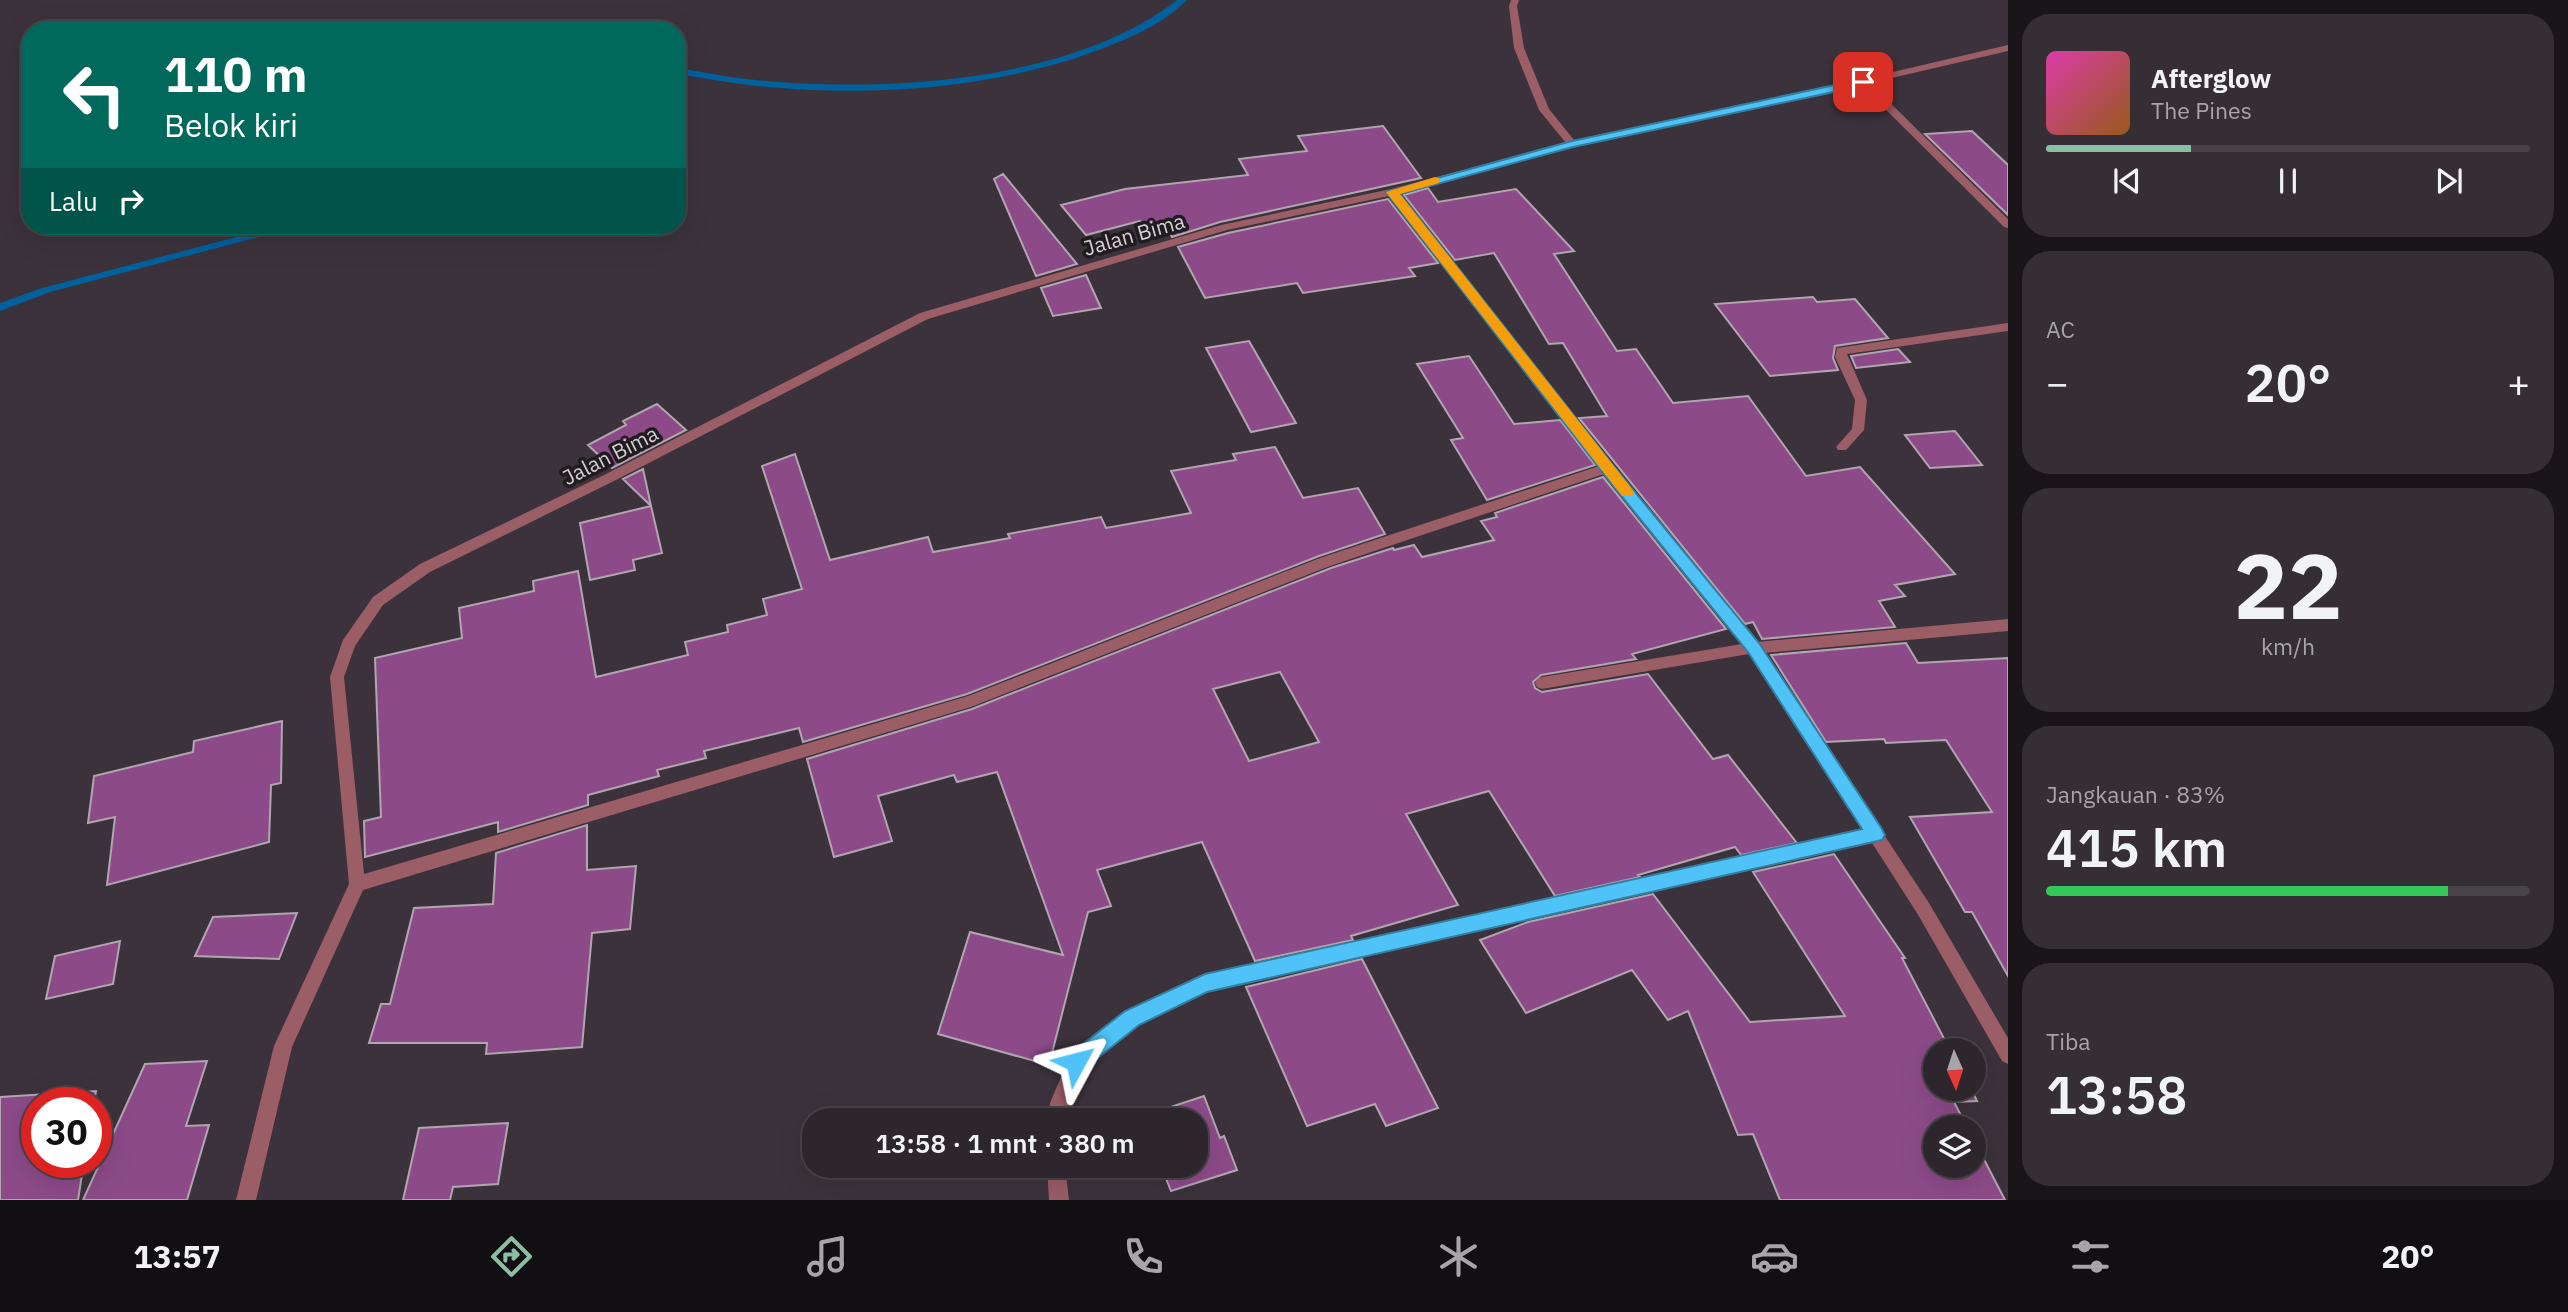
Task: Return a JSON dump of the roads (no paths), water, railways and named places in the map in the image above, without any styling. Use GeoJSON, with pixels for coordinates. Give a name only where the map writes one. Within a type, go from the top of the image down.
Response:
{"type":"FeatureCollection","features":[{"type":"Feature","properties":{"kind":"street"},"geometry":{"type":"LineString","coordinates":[[1515,0],[1513,6],[1519,48],[1544,110],[1572,144]]}},
{"type":"Feature","properties":{"kind":"street","name":"Jalan Bima"},"geometry":{"type":"LineString","coordinates":[[357,884],[337,677],[348,644],[378,601],[425,568],[609,478],[924,316],[1225,227],[1392,192],[1572,144],[2008,48]]}},
{"type":"Feature","properties":{"kind":"street"},"geometry":{"type":"LineString","coordinates":[[1863,82],[2008,225]]}},
{"type":"Feature","properties":{"kind":"street"},"geometry":{"type":"LineString","coordinates":[[1392,192],[1607,468],[1754,648],[1923,908],[2008,1055]]}},
{"type":"Feature","properties":{"kind":"street"},"geometry":{"type":"LineString","coordinates":[[1842,447],[1858,430],[1861,400],[1841,357],[1841,351],[2008,327]]}},
{"type":"Feature","properties":{"kind":"street"},"geometry":{"type":"LineString","coordinates":[[246,1200],[284,1046],[357,884],[971,701],[1325,562],[1607,468]]}},
{"type":"Feature","properties":{"kind":"street"},"geometry":{"type":"LineString","coordinates":[[1542,683],[1754,648],[2008,625]]}},
{"type":"Feature","properties":{"kind":"street"},"geometry":{"type":"LineString","coordinates":[[1058,1108],[1076,1062],[1132,1018],[1205,983],[1876,835]]}},
{"type":"Feature","properties":{"kind":"street"},"geometry":{"type":"LineString","coordinates":[[1057,1178],[1059,1200]]}},
{"type":"Feature","properties":{"kind":"waterway"},"geometry":{"type":"LineString","coordinates":[[686,72],[756,83],[812,87],[911,85],[962,80],[1062,59],[1108,44],[1153,23],[1183,0]]}},
{"type":"Feature","properties":{"kind":"waterway"},"geometry":{"type":"LineString","coordinates":[[0,307],[46,290],[255,235]]}}]}
